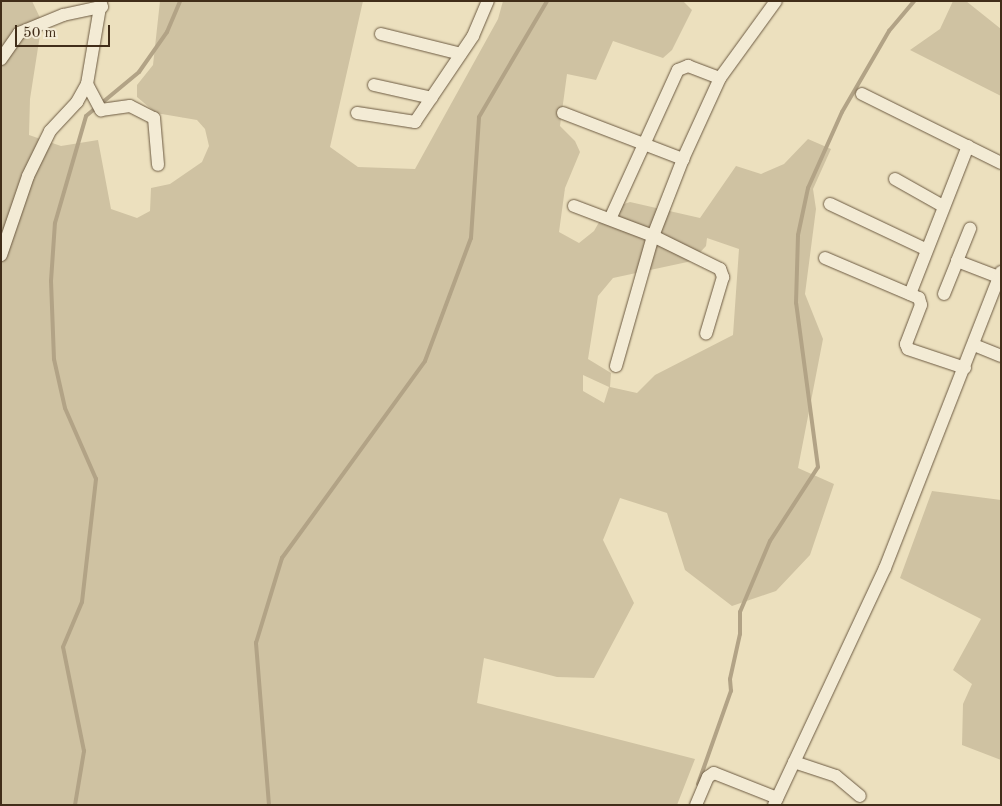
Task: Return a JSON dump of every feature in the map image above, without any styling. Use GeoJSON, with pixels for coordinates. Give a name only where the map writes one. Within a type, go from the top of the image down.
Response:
{"type":"FeatureCollection","features":[{"type":"Feature","properties":{"kind":"street"},"geometry":{"type":"LineString","coordinates":[[358,114],[412,123],[432,98],[461,54],[488,1]]}},
{"type":"Feature","properties":{"kind":"street"},"geometry":{"type":"LineString","coordinates":[[616,366],[653,236],[683,159],[720,78],[776,1]]}},
{"type":"Feature","properties":{"kind":"street"},"geometry":{"type":"LineString","coordinates":[[1,59],[19,33],[63,15],[102,4],[87,84],[77,102],[50,131],[28,176],[1,255]]}},
{"type":"Feature","properties":{"kind":"street"},"geometry":{"type":"LineString","coordinates":[[381,34],[461,54]]}},
{"type":"Feature","properties":{"kind":"street"},"geometry":{"type":"LineString","coordinates":[[610,219],[678,70],[688,66],[720,78]]}},
{"type":"Feature","properties":{"kind":"street"},"geometry":{"type":"LineString","coordinates":[[87,84],[98,105],[130,106],[154,118],[158,165]]}},
{"type":"Feature","properties":{"kind":"street"},"geometry":{"type":"LineString","coordinates":[[374,85],[432,98]]}},
{"type":"Feature","properties":{"kind":"street"},"geometry":{"type":"LineString","coordinates":[[862,94],[1001,162]]}},
{"type":"Feature","properties":{"kind":"street"},"geometry":{"type":"LineString","coordinates":[[564,113],[683,159]]}},
{"type":"Feature","properties":{"kind":"street"},"geometry":{"type":"LineString","coordinates":[[910,294],[925,249],[968,146]]}},
{"type":"Feature","properties":{"kind":"street"},"geometry":{"type":"LineString","coordinates":[[895,178],[943,206]]}},
{"type":"Feature","properties":{"kind":"street"},"geometry":{"type":"LineString","coordinates":[[830,204],[925,249]]}},
{"type":"Feature","properties":{"kind":"street"},"geometry":{"type":"LineString","coordinates":[[574,206],[653,236],[720,269],[723,277],[706,334]]}},
{"type":"Feature","properties":{"kind":"street"},"geometry":{"type":"LineString","coordinates":[[944,294],[970,228]]}},
{"type":"Feature","properties":{"kind":"street"},"geometry":{"type":"LineString","coordinates":[[825,258],[910,294],[922,302],[906,344],[908,348],[964,368]]}},
{"type":"Feature","properties":{"kind":"street"},"geometry":{"type":"LineString","coordinates":[[696,805],[708,777],[714,773],[776,802],[885,568],[964,368],[995,305],[1000,276],[957,261]]}},
{"type":"Feature","properties":{"kind":"street"},"geometry":{"type":"LineString","coordinates":[[974,345],[1001,356]]}},
{"type":"Feature","properties":{"kind":"street"},"geometry":{"type":"LineString","coordinates":[[794,762],[836,776],[860,796]]}},
{"type":"Feature","properties":{"kind":"shaded area"},"geometry":{"type":"Polygon","coordinates":[[[1,1],[32,1],[42,22],[30,99],[29,135],[61,146],[98,140],[111,209],[137,218],[150,211],[151,188],[170,184],[202,162],[209,146],[205,129],[197,120],[156,113],[137,97],[137,85],[153,65],[160,1],[363,1],[330,147],[358,167],[415,169],[498,19],[503,1],[683,1],[692,10],[672,50],[663,58],[613,41],[596,80],[567,74],[560,126],[575,141],[580,152],[565,188],[559,232],[579,243],[594,231],[606,210],[630,202],[700,218],[736,166],[761,174],[784,164],[808,139],[831,149],[813,189],[816,209],[805,294],[823,339],[798,468],[834,484],[810,555],[776,591],[732,606],[685,570],[667,513],[620,498],[603,540],[634,603],[594,678],[557,677],[484,658],[477,703],[695,759],[677,805],[1,805],[1,1]],[[707,238],[706,246],[692,261],[613,278],[598,296],[588,359],[611,373],[610,387],[637,393],[655,375],[733,335],[739,249],[707,238]],[[583,375],[583,391],[604,403],[609,387],[583,375]]]}},
{"type":"Feature","properties":{"kind":"shaded area"},"geometry":{"type":"Polygon","coordinates":[[[953,1],[966,1],[1001,29],[1001,96],[910,50],[940,29],[953,1]]]}},
{"type":"Feature","properties":{"kind":"shaded area"},"geometry":{"type":"Polygon","coordinates":[[[932,491],[1001,500],[1001,760],[962,745],[963,704],[972,684],[953,670],[981,619],[900,578],[932,491]]]}},
{"type":"Feature","properties":{"kind":"waterway"},"geometry":{"type":"LineString","coordinates":[[75,805],[84,751],[63,647],[82,602],[96,479],[65,408],[54,359],[51,281],[55,223],[86,116],[139,72],[167,32],[180,1]]}},
{"type":"Feature","properties":{"kind":"waterway"},"geometry":{"type":"LineString","coordinates":[[269,805],[256,643],[282,558],[425,361],[471,238],[479,117],[547,1]]}},
{"type":"Feature","properties":{"kind":"waterway"},"geometry":{"type":"LineString","coordinates":[[698,784],[731,691],[730,679],[740,634],[740,612],[770,541],[818,467],[796,303],[798,235],[808,188],[842,112],[889,31],[914,1]]}}]}
